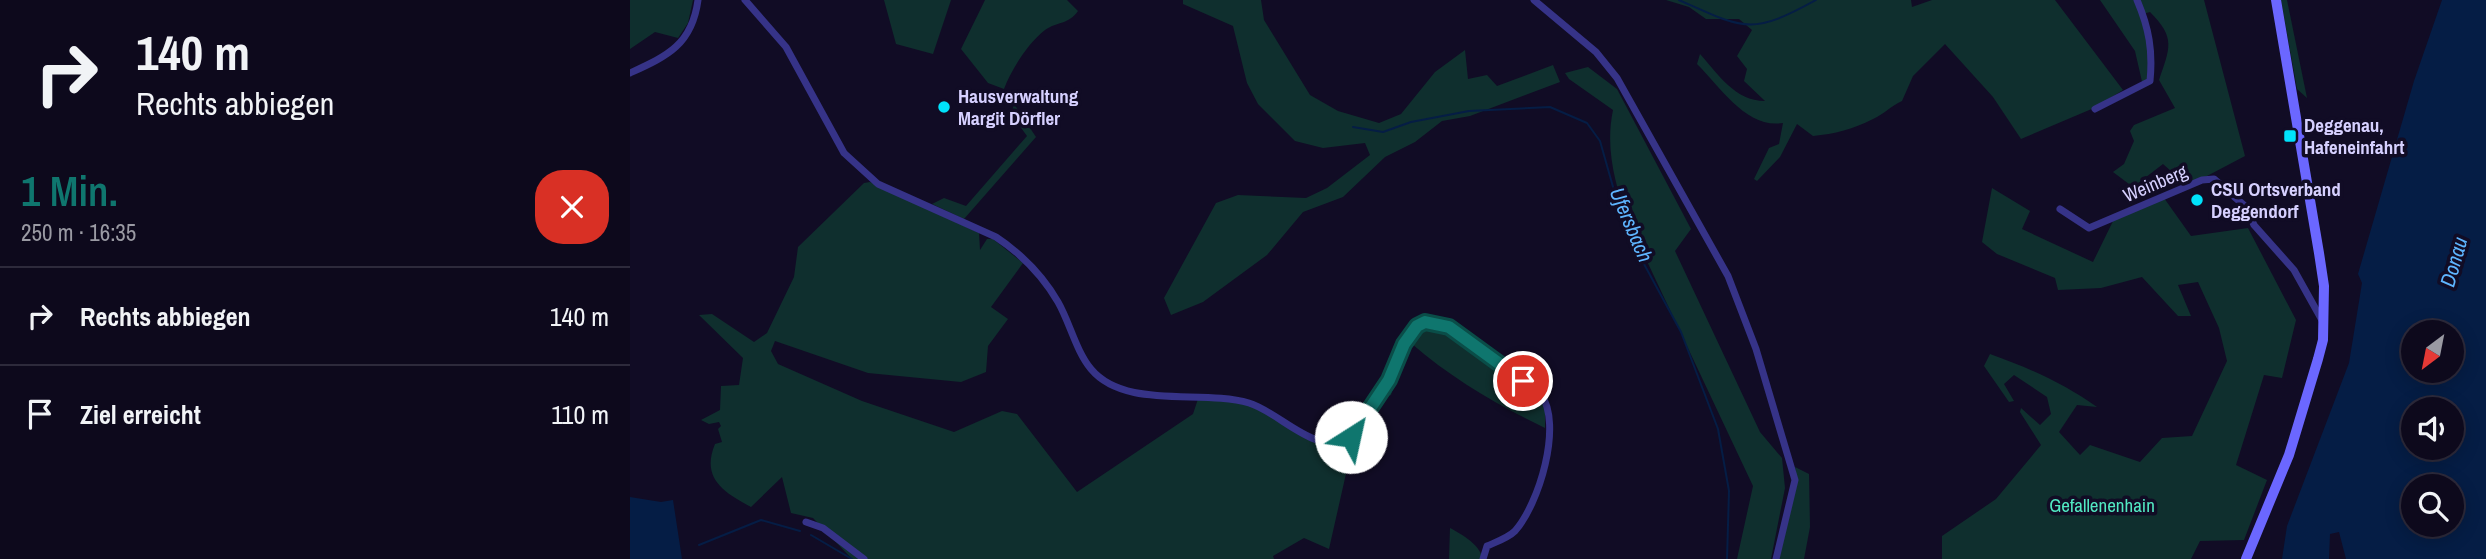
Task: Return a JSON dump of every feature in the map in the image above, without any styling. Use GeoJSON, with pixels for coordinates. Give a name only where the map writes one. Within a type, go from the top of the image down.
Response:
{"type":"FeatureCollection","features":[{"type":"Feature","properties":{"kind":"main road"},"geometry":{"type":"LineString","coordinates":[[2246,559],[2289,456],[2319,359],[2323,323],[2324,286],[2276,0]]}},
{"type":"Feature","properties":{"kind":"street"},"geometry":{"type":"LineString","coordinates":[[630,73],[667,56],[681,43],[689,31],[698,0]]}},
{"type":"Feature","properties":{"kind":"street"},"geometry":{"type":"LineString","coordinates":[[745,0],[786,47],[844,153],[878,184],[996,237],[1013,248],[1058,301],[1091,369],[1121,390],[1150,396],[1183,394],[1249,403],[1318,441],[1344,442],[1351,437],[1380,395],[1404,344],[1417,326],[1425,322],[1449,327],[1541,394],[1548,404],[1550,420],[1538,494],[1514,532],[1487,547],[1482,559]]}},
{"type":"Feature","properties":{"kind":"street"},"geometry":{"type":"LineString","coordinates":[[1534,0],[1596,52],[1617,78],[1728,276],[1756,349],[1795,480],[1776,559]]}},
{"type":"Feature","properties":{"kind":"street"},"geometry":{"type":"LineString","coordinates":[[2095,109],[2150,81],[2152,59],[2149,28],[2137,0]]}},
{"type":"Feature","properties":{"kind":"street","name":"Weinberg"},"geometry":{"type":"LineString","coordinates":[[2060,209],[2089,228],[2202,180],[2214,179],[2246,206],[2254,225],[2294,270],[2323,323]]}},
{"type":"Feature","properties":{"kind":"street"},"geometry":{"type":"LineString","coordinates":[[806,522],[823,528],[864,559]]}},
{"type":"Feature","properties":{"kind":"green space"},"geometry":{"type":"Polygon","coordinates":[[[630,0],[693,0],[688,23],[678,38],[655,32],[630,49],[630,0]]]}},
{"type":"Feature","properties":{"kind":"green space"},"geometry":{"type":"Polygon","coordinates":[[[884,0],[951,0],[933,54],[896,44],[884,0]]]}},
{"type":"Feature","properties":{"kind":"green space"},"geometry":{"type":"Polygon","coordinates":[[[985,0],[1067,0],[1078,11],[1067,21],[1045,30],[1032,42],[1004,89],[988,83],[961,49],[985,0]]]}},
{"type":"Feature","properties":{"kind":"green space"},"geometry":{"type":"Polygon","coordinates":[[[1183,0],[1261,0],[1264,20],[1310,95],[1338,111],[1379,123],[1401,114],[1435,72],[1465,50],[1468,79],[1487,75],[1497,86],[1553,65],[1560,82],[1470,116],[1442,121],[1415,142],[1385,157],[1343,197],[1303,212],[1267,255],[1203,302],[1171,315],[1164,298],[1216,203],[1238,195],[1306,198],[1327,188],[1370,155],[1365,143],[1323,148],[1295,141],[1258,104],[1247,83],[1233,26],[1183,4],[1183,0]]]}},
{"type":"Feature","properties":{"kind":"green space"},"geometry":{"type":"Polygon","coordinates":[[[1666,0],[1911,0],[1912,7],[1932,0],[2055,0],[2123,90],[2094,108],[2021,139],[1993,97],[1945,44],[1913,76],[1902,101],[1877,117],[1859,126],[1813,136],[1797,124],[1780,157],[1757,181],[1754,179],[1769,148],[1779,144],[1783,123],[1758,120],[1746,113],[1725,95],[1697,64],[1700,54],[1736,91],[1754,100],[1765,101],[1744,81],[1747,69],[1737,56],[1752,30],[1739,19],[1706,19],[1689,7],[1666,0]]]}},
{"type":"Feature","properties":{"kind":"green space"},"geometry":{"type":"Polygon","coordinates":[[[2100,0],[2204,0],[2245,156],[2188,186],[2163,164],[2133,187],[2113,172],[2124,164],[2134,141],[2130,131],[2134,125],[2175,108],[2159,80],[2168,51],[2164,29],[2150,12],[2143,14],[2148,28],[2150,81],[2143,86],[2135,51],[2100,0]]]}},
{"type":"Feature","properties":{"kind":"green space"},"geometry":{"type":"Polygon","coordinates":[[[2281,0],[2287,0],[2307,98],[2297,89],[2281,0]]]}},
{"type":"Feature","properties":{"kind":"green space"},"geometry":{"type":"Polygon","coordinates":[[[1588,67],[1617,89],[1691,229],[1675,251],[1760,432],[1782,458],[1785,488],[1771,559],[1737,559],[1753,486],[1628,221],[1619,194],[1611,153],[1613,110],[1569,79],[1565,73],[1588,67]]]}},
{"type":"Feature","properties":{"kind":"green space"},"geometry":{"type":"Polygon","coordinates":[[[1014,104],[1036,137],[964,219],[932,204],[944,198],[966,206],[1027,136],[1011,114],[1014,104]]]}},
{"type":"Feature","properties":{"kind":"green space"},"geometry":{"type":"Polygon","coordinates":[[[870,182],[979,233],[980,250],[987,239],[993,239],[1023,263],[991,307],[1008,319],[988,346],[986,372],[961,382],[868,373],[775,341],[771,351],[778,364],[862,401],[954,432],[1002,411],[1017,414],[1077,492],[1193,414],[1199,396],[1249,403],[1319,441],[1343,443],[1350,456],[1329,549],[1304,538],[1273,556],[1274,559],[852,559],[813,518],[791,513],[782,477],[751,507],[732,496],[717,483],[711,466],[715,444],[722,442],[718,429],[721,426],[719,422],[709,424],[701,420],[720,410],[721,386],[739,385],[743,358],[699,315],[712,314],[754,342],[767,333],[794,277],[798,247],[864,183],[870,182]]]}},
{"type":"Feature","properties":{"kind":"green space","name":"Gefallenenhain"},"geometry":{"type":"Polygon","coordinates":[[[1992,188],[2030,211],[2022,229],[2093,262],[2115,217],[2164,198],[2191,236],[2248,228],[2296,320],[2282,378],[2264,375],[2236,465],[2267,480],[2244,540],[2200,541],[2191,559],[1942,559],[1942,536],[1996,499],[2041,445],[2020,412],[2021,408],[2040,425],[2051,414],[2047,397],[2014,375],[2004,384],[2014,401],[2009,402],[1984,366],[1990,354],[2045,377],[2097,407],[2077,405],[2059,432],[2080,455],[2090,445],[2140,462],[2162,438],[2192,436],[2227,361],[2219,328],[2198,282],[2178,285],[2191,316],[2178,316],[2142,277],[2101,288],[2058,290],[2055,278],[1997,254],[1982,242],[1992,188]]]}},
{"type":"Feature","properties":{"kind":"green space"},"geometry":{"type":"Polygon","coordinates":[[[1425,325],[1446,329],[1539,398],[1545,408],[1545,428],[1476,390],[1412,344],[1399,368],[1391,395],[1382,398],[1404,348],[1425,325]]]}},
{"type":"Feature","properties":{"kind":"green space"},"geometry":{"type":"Polygon","coordinates":[[[1795,467],[1809,474],[1810,527],[1804,559],[1779,559],[1797,484],[1795,467]]]}},
{"type":"Feature","properties":{"kind":"green space"},"geometry":{"type":"Polygon","coordinates":[[[1450,528],[1474,544],[1483,559],[1449,559],[1450,528]]]}},
{"type":"Feature","properties":{"kind":"water","name":"Donau"},"geometry":{"type":"Polygon","coordinates":[[[2442,0],[2486,0],[2486,559],[2346,559],[2339,532],[2330,534],[2329,559],[2282,559],[2287,526],[2349,363],[2362,283],[2358,274],[2414,81],[2442,0]]]}},
{"type":"Feature","properties":{"kind":"water"},"geometry":{"type":"Polygon","coordinates":[[[630,497],[661,502],[673,500],[682,559],[630,559],[630,497]]]}},
{"type":"Feature","properties":{"kind":"waterway"},"geometry":{"type":"LineString","coordinates":[[1679,0],[1719,17],[1748,24],[1776,19],[1816,0]]}},
{"type":"Feature","properties":{"kind":"waterway","name":"Ufersbach"},"geometry":{"type":"LineString","coordinates":[[1353,127],[1383,132],[1411,122],[1469,111],[1550,107],[1587,123],[1600,141],[1619,208],[1644,264],[1681,332],[1718,429],[1729,491],[1727,559]]}},
{"type":"Feature","properties":{"kind":"waterway"},"geometry":{"type":"LineString","coordinates":[[699,545],[761,520],[800,531]]}},
{"type":"Feature","properties":{"kind":"waterway"},"geometry":{"type":"LineString","coordinates":[[811,535],[852,559]]}},
{"type":"Feature","properties":{"kind":"place","name":"Hausverwaltung Margit Dörfler"},"geometry":{"type":"Point","coordinates":[944,107]}},
{"type":"Feature","properties":{"kind":"place","name":"Deggenau, Hafeneinfahrt"},"geometry":{"type":"Point","coordinates":[2290,136]}},
{"type":"Feature","properties":{"kind":"place","name":"CSU Ortsverband Deggendorf"},"geometry":{"type":"Point","coordinates":[2197,200]}},
{"type":"Feature","properties":{"kind":"route"},"geometry":{"type":"LineString","coordinates":[[1351,437],[1389,380],[1404,344],[1417,326],[1425,322],[1449,327],[1523,381]]}}]}
